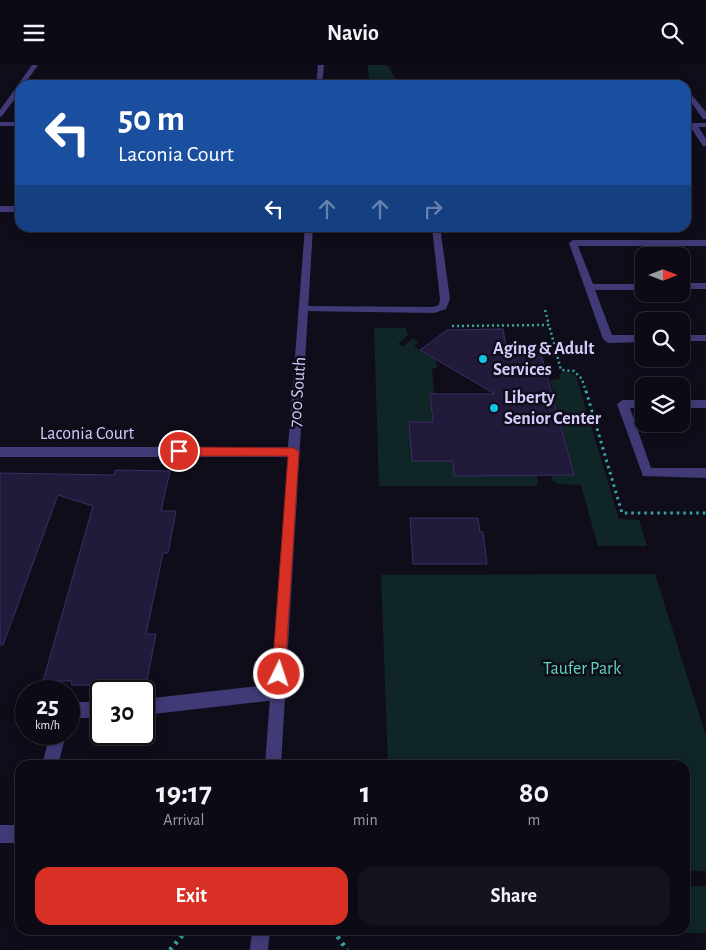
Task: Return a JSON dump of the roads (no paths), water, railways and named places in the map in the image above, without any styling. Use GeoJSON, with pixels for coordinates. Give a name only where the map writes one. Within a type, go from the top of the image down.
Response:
{"type":"FeatureCollection","features":[{"type":"Feature","properties":{"kind":"street"},"geometry":{"type":"LineString","coordinates":[[25,80],[35,65]]}},
{"type":"Feature","properties":{"kind":"street"},"geometry":{"type":"LineString","coordinates":[[320,80],[321,65]]}},
{"type":"Feature","properties":{"kind":"street"},"geometry":{"type":"LineString","coordinates":[[0,115],[15,94]]}},
{"type":"Feature","properties":{"kind":"street"},"geometry":{"type":"LineString","coordinates":[[691,97],[706,117]]}},
{"type":"Feature","properties":{"kind":"street"},"geometry":{"type":"LineString","coordinates":[[0,124],[15,124]]}},
{"type":"Feature","properties":{"kind":"street"},"geometry":{"type":"LineString","coordinates":[[691,125],[706,125]]}},
{"type":"Feature","properties":{"kind":"street"},"geometry":{"type":"LineString","coordinates":[[691,126],[706,144]]}},
{"type":"Feature","properties":{"kind":"street"},"geometry":{"type":"LineString","coordinates":[[0,209],[15,209]]}},
{"type":"Feature","properties":{"kind":"street","name":"700 South"},"geometry":{"type":"LineString","coordinates":[[272,760],[309,232]]}},
{"type":"Feature","properties":{"kind":"street"},"geometry":{"type":"LineString","coordinates":[[304,309],[434,310],[443,307],[445,299],[437,232]]}},
{"type":"Feature","properties":{"kind":"street"},"geometry":{"type":"LineString","coordinates":[[635,338],[608,339],[573,243],[706,243]]}},
{"type":"Feature","properties":{"kind":"street"},"geometry":{"type":"LineString","coordinates":[[690,286],[706,286]]}},
{"type":"Feature","properties":{"kind":"street"},"geometry":{"type":"LineString","coordinates":[[589,287],[635,287]]}},
{"type":"Feature","properties":{"kind":"street"},"geometry":{"type":"LineString","coordinates":[[690,338],[706,338]]}},
{"type":"Feature","properties":{"kind":"street"},"geometry":{"type":"LineString","coordinates":[[635,404],[624,404],[646,473],[706,473]]}},
{"type":"Feature","properties":{"kind":"street"},"geometry":{"type":"LineString","coordinates":[[690,404],[706,404]]}},
{"type":"Feature","properties":{"kind":"street","name":"Laconia Court"},"geometry":{"type":"LineString","coordinates":[[0,452],[294,452]]}},
{"type":"Feature","properties":{"kind":"street"},"geometry":{"type":"LineString","coordinates":[[155,706],[277,692]]}},
{"type":"Feature","properties":{"kind":"street"},"geometry":{"type":"LineString","coordinates":[[51,760],[55,745]]}},
{"type":"Feature","properties":{"kind":"street"},"geometry":{"type":"LineString","coordinates":[[0,834],[15,834]]}},
{"type":"Feature","properties":{"kind":"street"},"geometry":{"type":"LineString","coordinates":[[259,950],[260,935]]}},
{"type":"Feature","properties":{"kind":"place","name":"Aging & Adult Services"},"geometry":{"type":"Point","coordinates":[483,359]}},
{"type":"Feature","properties":{"kind":"place","name":"Liberty Senior Center"},"geometry":{"type":"Point","coordinates":[494,408]}},
{"type":"Feature","properties":{"kind":"park label","name":"Taufer Park"},"geometry":{"type":"Point","coordinates":[582,669]}}]}
